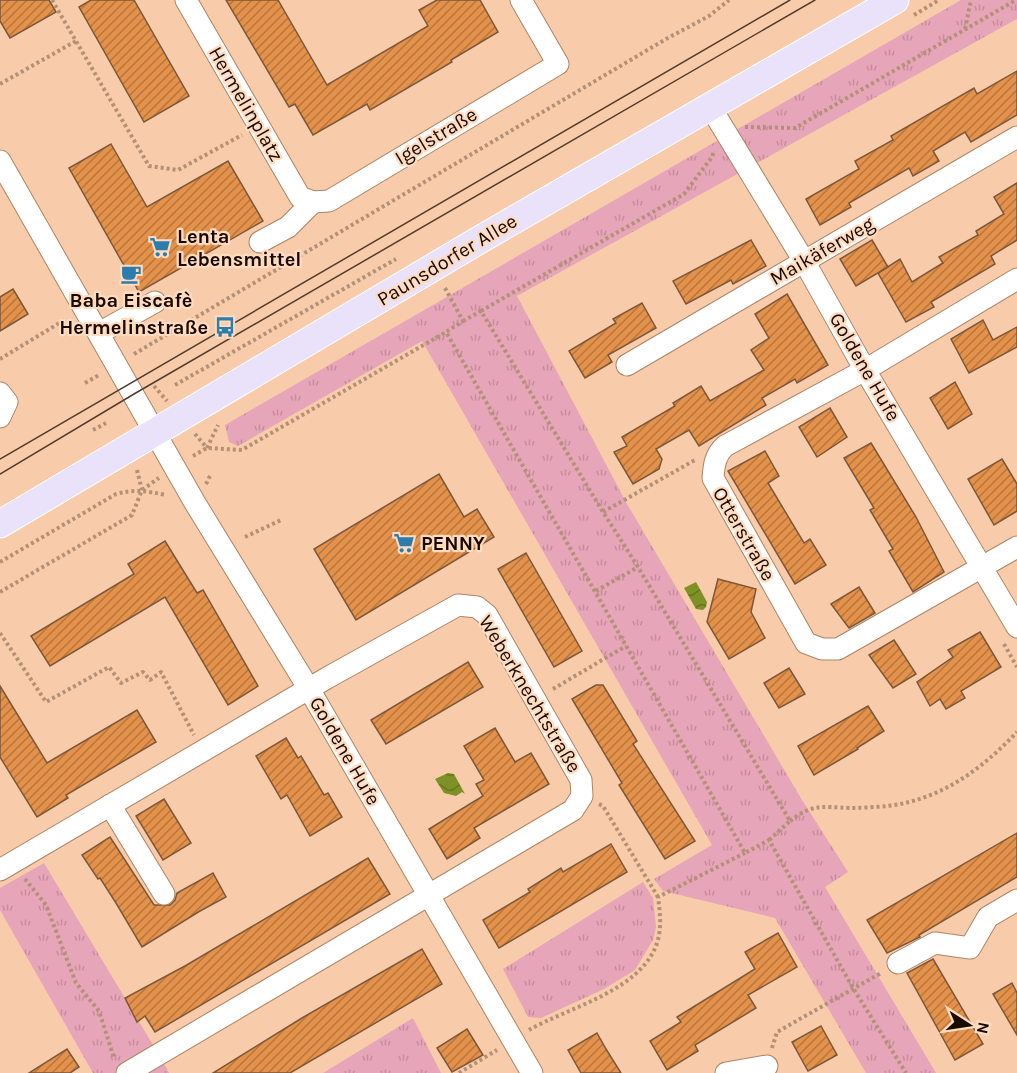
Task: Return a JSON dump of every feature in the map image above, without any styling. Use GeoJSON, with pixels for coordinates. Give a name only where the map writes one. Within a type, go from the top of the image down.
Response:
{"type":"FeatureCollection","features":[{"type":"Feature","properties":{"kind":"main road","name":"Paunsdorfer Allee"},"geometry":{"type":"LineString","coordinates":[[0,524],[486,236],[716,117],[895,0]]}},
{"type":"Feature","properties":{"kind":"street","name":"Hermelinplatz"},"geometry":{"type":"LineString","coordinates":[[186,0],[300,197],[313,202]]}},
{"type":"Feature","properties":{"kind":"street","name":"Igelstraße"},"geometry":{"type":"LineString","coordinates":[[313,202],[329,201],[558,64],[521,0]]}},
{"type":"Feature","properties":{"kind":"street","name":"Goldene Hufe"},"geometry":{"type":"LineString","coordinates":[[716,117],[804,261],[1017,627]]}},
{"type":"Feature","properties":{"kind":"street","name":"Maikäferweg"},"geometry":{"type":"LineString","coordinates":[[627,365],[1017,137]]}},
{"type":"Feature","properties":{"kind":"street"},"geometry":{"type":"LineString","coordinates":[[0,161],[156,430]]}},
{"type":"Feature","properties":{"kind":"street"},"geometry":{"type":"LineString","coordinates":[[260,242],[288,226],[313,202]]}},
{"type":"Feature","properties":{"kind":"street"},"geometry":{"type":"LineString","coordinates":[[718,452],[1017,279]]}},
{"type":"Feature","properties":{"kind":"street"},"geometry":{"type":"LineString","coordinates":[[99,333],[155,302]]}},
{"type":"Feature","properties":{"kind":"street"},"geometry":{"type":"LineString","coordinates":[[0,393],[7,402],[0,417]]}},
{"type":"Feature","properties":{"kind":"street","name":"Goldene Hufe"},"geometry":{"type":"LineString","coordinates":[[156,430],[195,503],[309,689],[532,1073]]}},
{"type":"Feature","properties":{"kind":"street","name":"Otterstraße"},"geometry":{"type":"LineString","coordinates":[[718,452],[713,478],[806,643],[814,647],[838,649],[1017,547]]}},
{"type":"Feature","properties":{"kind":"street","name":"Weberknechtstraße"},"geometry":{"type":"LineString","coordinates":[[6,867],[202,751],[458,605],[477,607],[487,615],[537,699],[581,780],[582,796],[573,810],[121,1068]]}},
{"type":"Feature","properties":{"kind":"street"},"geometry":{"type":"LineString","coordinates":[[110,805],[164,894]]}},
{"type":"Feature","properties":{"kind":"street"},"geometry":{"type":"LineString","coordinates":[[898,963],[936,943],[970,948],[988,918],[1017,900]]}},
{"type":"Feature","properties":{"kind":"street"},"geometry":{"type":"LineString","coordinates":[[726,1073],[767,1066]]}},
{"type":"Feature","properties":{"kind":"path"},"geometry":{"type":"LineString","coordinates":[[52,0],[148,166],[178,170],[258,126]]}},
{"type":"Feature","properties":{"kind":"path"},"geometry":{"type":"LineString","coordinates":[[130,357],[666,39],[709,16],[729,0]]}},
{"type":"Feature","properties":{"kind":"path"},"geometry":{"type":"LineString","coordinates":[[965,30],[971,0]]}},
{"type":"Feature","properties":{"kind":"path"},"geometry":{"type":"LineString","coordinates":[[207,448],[242,450],[684,194],[712,157],[716,117],[795,128],[1016,0]]}},
{"type":"Feature","properties":{"kind":"path"},"geometry":{"type":"LineString","coordinates":[[0,84],[76,41]]}},
{"type":"Feature","properties":{"kind":"path"},"geometry":{"type":"LineString","coordinates":[[445,288],[463,321]]}},
{"type":"Feature","properties":{"kind":"path"},"geometry":{"type":"LineString","coordinates":[[0,359],[84,309]]}},
{"type":"Feature","properties":{"kind":"path"},"geometry":{"type":"LineString","coordinates":[[481,311],[790,821]]}},
{"type":"Feature","properties":{"kind":"path"},"geometry":{"type":"LineString","coordinates":[[446,332],[745,853]]}},
{"type":"Feature","properties":{"kind":"path"},"geometry":{"type":"LineString","coordinates":[[93,430],[106,423]]}},
{"type":"Feature","properties":{"kind":"path"},"geometry":{"type":"LineString","coordinates":[[603,512],[682,465],[718,452]]}},
{"type":"Feature","properties":{"kind":"path"},"geometry":{"type":"LineString","coordinates":[[0,592],[132,515],[142,490]]}},
{"type":"Feature","properties":{"kind":"path"},"geometry":{"type":"LineString","coordinates":[[0,562],[116,494],[142,490],[164,495]]}},
{"type":"Feature","properties":{"kind":"path"},"geometry":{"type":"LineString","coordinates":[[245,537],[281,520]]}},
{"type":"Feature","properties":{"kind":"path"},"geometry":{"type":"LineString","coordinates":[[596,591],[638,567]]}},
{"type":"Feature","properties":{"kind":"path"},"geometry":{"type":"LineString","coordinates":[[0,633],[46,702],[109,667],[121,683],[143,672],[150,680],[161,672],[202,751]]}},
{"type":"Feature","properties":{"kind":"path"},"geometry":{"type":"LineString","coordinates":[[537,699],[626,646]]}},
{"type":"Feature","properties":{"kind":"path"},"geometry":{"type":"LineString","coordinates":[[658,897],[769,840],[804,811],[821,806],[852,808],[886,806],[917,800],[951,787],[978,769],[1017,732]]}},
{"type":"Feature","properties":{"kind":"path"},"geometry":{"type":"LineString","coordinates":[[459,1073],[542,1022],[606,993],[639,973],[657,942],[660,926],[658,897],[603,806],[582,796]]}},
{"type":"Feature","properties":{"kind":"path"},"geometry":{"type":"LineString","coordinates":[[769,840],[853,988],[906,1073]]}},
{"type":"Feature","properties":{"kind":"path"},"geometry":{"type":"LineString","coordinates":[[6,867],[46,905],[76,983],[99,1011],[121,1068]]}},
{"type":"Feature","properties":{"kind":"path"},"geometry":{"type":"LineString","coordinates":[[767,1066],[777,1032],[898,963]]}},
{"type":"Feature","properties":{"kind":"green space"},"geometry":{"type":"Polygon","coordinates":[[[961,0],[1017,0],[1017,19],[517,296],[627,504],[802,800],[848,872],[825,887],[936,1073],[866,1073],[775,918],[663,891],[654,879],[712,845],[422,341],[238,446],[229,442],[225,425],[961,0]]]}},
{"type":"Feature","properties":{"kind":"green space"},"geometry":{"type":"Polygon","coordinates":[[[44,863],[169,1073],[93,1073],[0,910],[0,888],[44,863]]]}},
{"type":"Feature","properties":{"kind":"green space"},"geometry":{"type":"Polygon","coordinates":[[[643,882],[653,898],[656,927],[653,940],[635,970],[604,989],[541,1018],[528,1017],[503,969],[643,882]]]}},
{"type":"Feature","properties":{"kind":"green space"},"geometry":{"type":"Polygon","coordinates":[[[413,1018],[441,1073],[323,1073],[413,1018]]]}},
{"type":"Feature","properties":{"kind":"water"},"geometry":{"type":"Polygon","coordinates":[[[696,582],[707,602],[703,610],[696,609],[684,588],[696,582]]]}},
{"type":"Feature","properties":{"kind":"water"},"geometry":{"type":"Polygon","coordinates":[[[448,773],[454,774],[465,794],[462,792],[456,796],[444,793],[435,779],[448,773]]]}},
{"type":"Feature","properties":{"kind":"building"},"geometry":{"type":"Polygon","coordinates":[[[0,0],[49,0],[56,12],[10,38],[0,21],[0,0]]]}},
{"type":"Feature","properties":{"kind":"building"},"geometry":{"type":"Polygon","coordinates":[[[91,0],[134,0],[189,96],[144,122],[79,7],[91,0]]]}},
{"type":"Feature","properties":{"kind":"building"},"geometry":{"type":"Polygon","coordinates":[[[226,0],[278,0],[327,85],[428,26],[419,10],[437,0],[480,0],[498,32],[370,110],[367,104],[313,135],[295,104],[289,107],[226,0]]]}},
{"type":"Feature","properties":{"kind":"building"},"geometry":{"type":"Polygon","coordinates":[[[1017,71],[1017,115],[971,142],[965,132],[933,151],[939,161],[913,176],[909,168],[849,203],[851,207],[820,225],[806,199],[859,169],[855,161],[893,140],[891,136],[974,88],[977,94],[1017,71]]]}},
{"type":"Feature","properties":{"kind":"building"},"geometry":{"type":"Polygon","coordinates":[[[111,144],[147,207],[228,161],[263,221],[139,292],[69,168],[111,144]]]}},
{"type":"Feature","properties":{"kind":"building"},"geometry":{"type":"Polygon","coordinates":[[[1017,183],[1017,240],[991,256],[995,264],[931,302],[934,307],[906,322],[878,273],[900,259],[912,282],[943,263],[939,257],[978,235],[976,231],[1004,214],[994,197],[1017,183]]]}},
{"type":"Feature","properties":{"kind":"building"},"geometry":{"type":"Polygon","coordinates":[[[751,240],[766,266],[733,284],[731,280],[686,304],[673,281],[751,240]]]}},
{"type":"Feature","properties":{"kind":"building"},"geometry":{"type":"Polygon","coordinates":[[[872,240],[888,267],[856,286],[840,259],[872,240]]]}},
{"type":"Feature","properties":{"kind":"building"},"geometry":{"type":"Polygon","coordinates":[[[13,289],[28,314],[0,331],[0,297],[13,289]]]}},
{"type":"Feature","properties":{"kind":"building"},"geometry":{"type":"Polygon","coordinates":[[[787,294],[828,365],[797,383],[795,379],[762,398],[766,405],[699,446],[689,430],[656,449],[662,459],[659,469],[633,484],[614,452],[627,446],[622,437],[675,406],[673,403],[701,386],[710,401],[764,370],[751,350],[769,338],[755,314],[787,294]]]}},
{"type":"Feature","properties":{"kind":"building"},"geometry":{"type":"Polygon","coordinates":[[[642,303],[656,328],[608,355],[612,362],[585,378],[569,351],[616,323],[613,319],[642,303]]]}},
{"type":"Feature","properties":{"kind":"building"},"geometry":{"type":"Polygon","coordinates":[[[983,320],[993,340],[1017,327],[1017,347],[969,373],[951,339],[983,320]]]}},
{"type":"Feature","properties":{"kind":"building"},"geometry":{"type":"Polygon","coordinates":[[[955,382],[972,414],[948,429],[930,398],[955,382]]]}},
{"type":"Feature","properties":{"kind":"building"},"geometry":{"type":"Polygon","coordinates":[[[830,408],[847,437],[817,457],[799,427],[830,408]]]}},
{"type":"Feature","properties":{"kind":"building"},"geometry":{"type":"Polygon","coordinates":[[[871,443],[916,517],[944,572],[913,592],[889,551],[893,549],[870,510],[874,508],[844,458],[871,443]]]}},
{"type":"Feature","properties":{"kind":"building"},"geometry":{"type":"Polygon","coordinates":[[[765,451],[779,476],[768,483],[804,543],[810,539],[826,565],[795,584],[728,471],[765,451]]]}},
{"type":"Feature","properties":{"kind":"building"},"geometry":{"type":"Polygon","coordinates":[[[1002,459],[1017,484],[1017,511],[994,525],[968,479],[1002,459]]]}},
{"type":"Feature","properties":{"kind":"building","name":"PENNY"},"geometry":{"type":"Polygon","coordinates":[[[439,474],[464,517],[477,509],[494,537],[356,620],[314,549],[439,474]]]}},
{"type":"Feature","properties":{"kind":"building"},"geometry":{"type":"Polygon","coordinates":[[[165,541],[197,593],[203,590],[258,686],[228,705],[165,597],[50,666],[31,636],[134,574],[128,564],[165,541]]]}},
{"type":"Feature","properties":{"kind":"building"},"geometry":{"type":"Polygon","coordinates":[[[526,553],[582,651],[554,667],[498,569],[526,553]]]}},
{"type":"Feature","properties":{"kind":"building"},"geometry":{"type":"Polygon","coordinates":[[[718,579],[756,589],[751,612],[765,638],[729,659],[707,622],[718,579]]]}},
{"type":"Feature","properties":{"kind":"building"},"geometry":{"type":"Polygon","coordinates":[[[859,587],[875,613],[849,628],[831,604],[859,587]]]}},
{"type":"Feature","properties":{"kind":"building"},"geometry":{"type":"Polygon","coordinates":[[[980,632],[1001,667],[961,691],[965,698],[946,709],[940,699],[930,706],[917,682],[953,657],[948,650],[980,632]]]}},
{"type":"Feature","properties":{"kind":"building"},"geometry":{"type":"Polygon","coordinates":[[[894,640],[916,674],[893,688],[869,655],[894,640]]]}},
{"type":"Feature","properties":{"kind":"building"},"geometry":{"type":"Polygon","coordinates":[[[468,662],[483,687],[386,744],[371,720],[468,662]]]}},
{"type":"Feature","properties":{"kind":"building"},"geometry":{"type":"Polygon","coordinates":[[[789,668],[805,694],[779,708],[764,683],[789,668]]]}},
{"type":"Feature","properties":{"kind":"building"},"geometry":{"type":"Polygon","coordinates":[[[596,685],[603,685],[637,741],[633,744],[695,841],[665,859],[619,785],[622,783],[572,699],[596,685]]]}},
{"type":"Feature","properties":{"kind":"building"},"geometry":{"type":"Polygon","coordinates":[[[0,686],[47,763],[137,710],[156,742],[66,795],[68,798],[37,817],[0,757],[0,686]]]}},
{"type":"Feature","properties":{"kind":"building"},"geometry":{"type":"Polygon","coordinates":[[[868,706],[884,731],[814,775],[798,746],[868,706]]]}},
{"type":"Feature","properties":{"kind":"building"},"geometry":{"type":"Polygon","coordinates":[[[495,728],[515,762],[531,753],[549,784],[474,828],[480,838],[447,859],[429,829],[483,796],[476,784],[484,780],[464,746],[495,728]]]}},
{"type":"Feature","properties":{"kind":"building"},"geometry":{"type":"Polygon","coordinates":[[[286,738],[298,758],[301,756],[324,795],[328,793],[342,817],[310,836],[287,795],[281,799],[256,756],[286,738]]]}},
{"type":"Feature","properties":{"kind":"building"},"geometry":{"type":"Polygon","coordinates":[[[164,799],[191,843],[163,860],[136,816],[164,799]]]}},
{"type":"Feature","properties":{"kind":"building"},"geometry":{"type":"Polygon","coordinates":[[[1017,833],[1017,877],[919,935],[920,937],[887,953],[867,920],[1017,833]]]}},
{"type":"Feature","properties":{"kind":"building"},"geometry":{"type":"Polygon","coordinates":[[[110,837],[154,905],[170,905],[177,893],[213,873],[226,897],[142,947],[100,878],[98,879],[82,855],[110,837]]]}},
{"type":"Feature","properties":{"kind":"building"},"geometry":{"type":"Polygon","coordinates":[[[611,844],[627,872],[499,948],[483,920],[530,892],[528,889],[561,868],[563,872],[611,844]]]}},
{"type":"Feature","properties":{"kind":"building"},"geometry":{"type":"Polygon","coordinates":[[[368,858],[390,894],[155,1032],[145,1016],[137,1022],[125,998],[185,966],[368,858]]]}},
{"type":"Feature","properties":{"kind":"building"},"geometry":{"type":"Polygon","coordinates":[[[778,933],[797,967],[748,995],[756,1008],[695,1045],[698,1051],[667,1070],[650,1041],[681,1022],[677,1017],[755,969],[745,952],[778,933]]]}},
{"type":"Feature","properties":{"kind":"building"},"geometry":{"type":"Polygon","coordinates":[[[422,949],[442,984],[290,1073],[213,1073],[302,1018],[422,949]]]}},
{"type":"Feature","properties":{"kind":"building"},"geometry":{"type":"Polygon","coordinates":[[[933,959],[983,1044],[955,1060],[907,973],[933,959]]]}},
{"type":"Feature","properties":{"kind":"building"},"geometry":{"type":"Polygon","coordinates":[[[1012,983],[1017,993],[1017,1035],[993,994],[1012,983]]]}},
{"type":"Feature","properties":{"kind":"building"},"geometry":{"type":"Polygon","coordinates":[[[821,1026],[837,1055],[808,1071],[792,1042],[821,1026]]]}},
{"type":"Feature","properties":{"kind":"building"},"geometry":{"type":"Polygon","coordinates":[[[467,1029],[483,1055],[452,1072],[437,1048],[467,1029]]]}},
{"type":"Feature","properties":{"kind":"building"},"geometry":{"type":"Polygon","coordinates":[[[597,1033],[621,1073],[581,1073],[568,1050],[597,1033]]]}},
{"type":"Feature","properties":{"kind":"building"},"geometry":{"type":"Polygon","coordinates":[[[67,1049],[79,1067],[70,1073],[29,1073],[67,1049]]]}},
{"type":"Feature","properties":{"kind":"tram line"},"geometry":{"type":"LineString","coordinates":[[0,459],[790,0]]}},
{"type":"Feature","properties":{"kind":"tram line"},"geometry":{"type":"LineString","coordinates":[[0,474],[815,0]]}},
{"type":"Feature","properties":{"kind":"place","name":"Lenta Lebensmittel"},"geometry":{"type":"Point","coordinates":[160,247]}},
{"type":"Feature","properties":{"kind":"place","name":"Baba Eiscafè"},"geometry":{"type":"Point","coordinates":[131,274]}},
{"type":"Feature","properties":{"kind":"place","name":"Hermelinstraße"},"geometry":{"type":"Point","coordinates":[225,327]}},
{"type":"Feature","properties":{"kind":"place","name":"PENNY"},"geometry":{"type":"Point","coordinates":[404,543]}}]}
